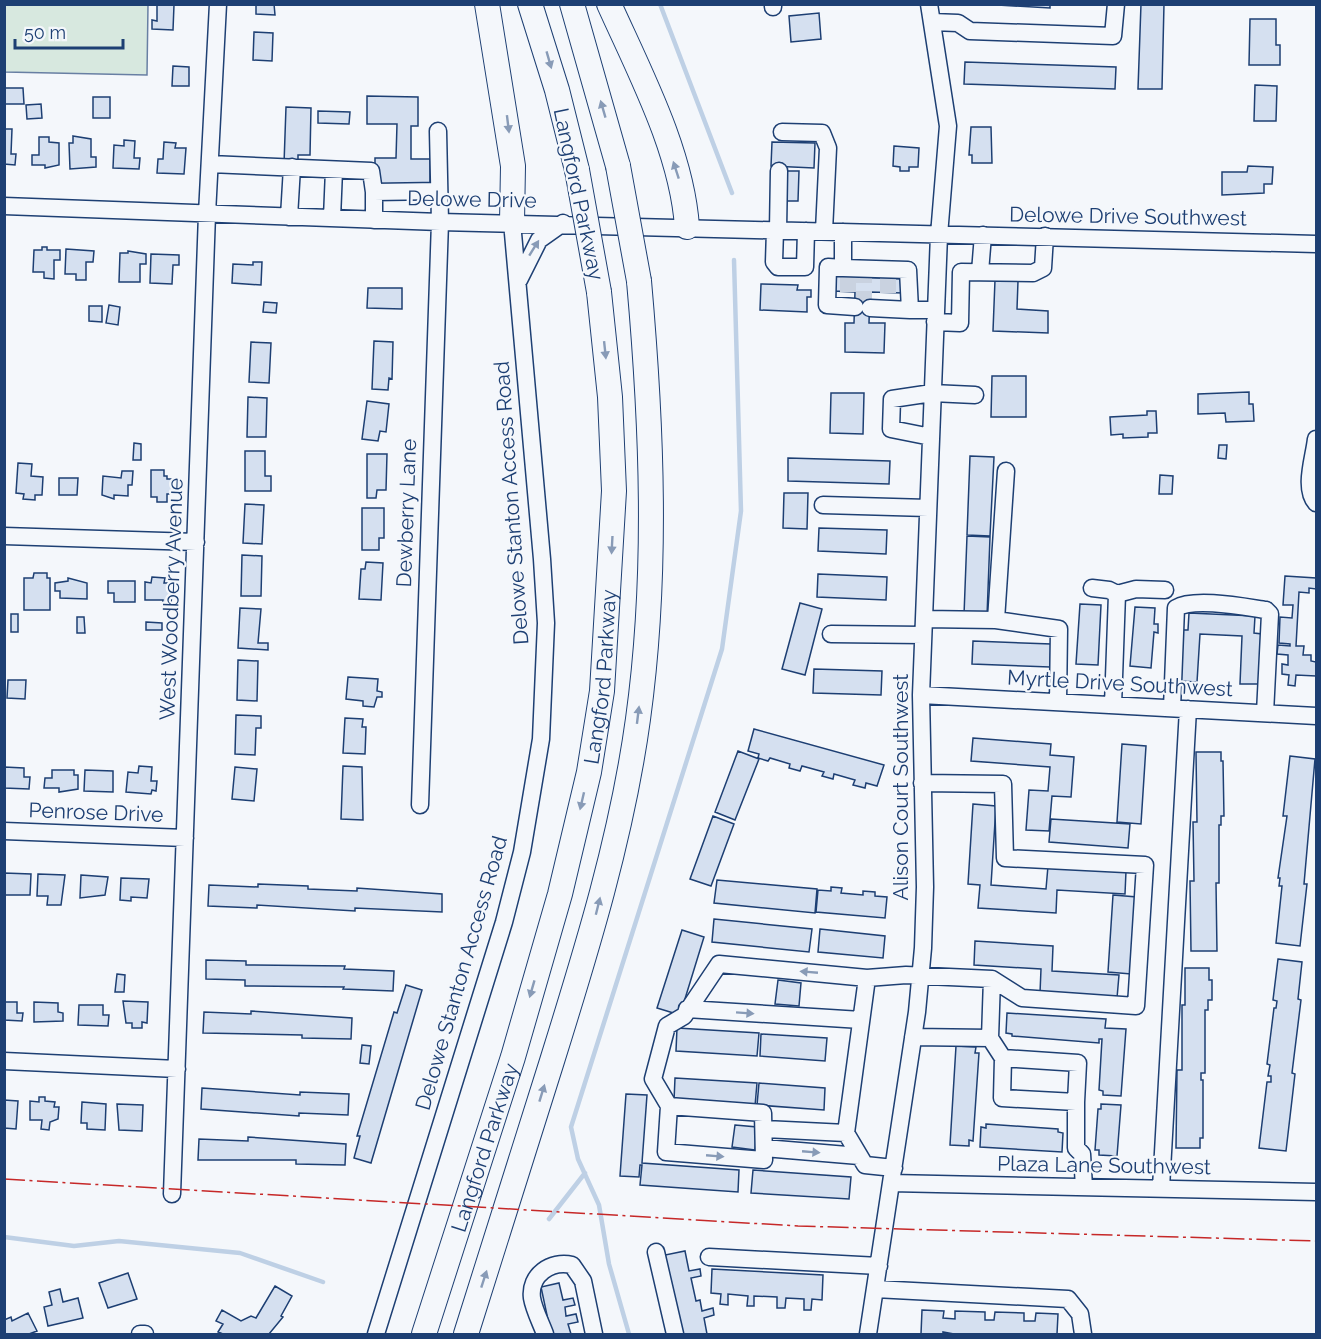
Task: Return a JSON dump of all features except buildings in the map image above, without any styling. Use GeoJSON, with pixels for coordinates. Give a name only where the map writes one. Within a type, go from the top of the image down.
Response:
{"type":"FeatureCollection","features":[{"type":"Feature","properties":{"kind":"highway"},"geometry":{"type":"LineString","coordinates":[[488,4],[513,166],[512,222]]}},
{"type":"Feature","properties":{"kind":"highway","name":"Langford Parkway"},"geometry":{"type":"LineString","coordinates":[[424,1335],[513,1057],[560,894],[589,772],[602,691],[614,491],[610,397],[599,292],[577,170],[557,90],[530,4]]}},
{"type":"Feature","properties":{"kind":"highway","name":"Langford Parkway"},"geometry":{"type":"LineString","coordinates":[[466,1335],[585,957],[617,831],[638,719],[652,517],[649,391],[639,281],[618,166],[572,4]]}},
{"type":"Feature","properties":{"kind":"highway"},"geometry":{"type":"LineString","coordinates":[[609,4],[643,79],[672,157],[685,202],[687,227]]}},
{"type":"Feature","properties":{"kind":"street","name":"West Woodberry Avenue"},"geometry":{"type":"LineString","coordinates":[[172,1194],[207,214],[218,4]]}},
{"type":"Feature","properties":{"kind":"street","name":"Alison Court Southwest"},"geometry":{"type":"LineString","coordinates":[[868,1335],[913,1037],[920,976],[925,887],[921,695],[923,627],[939,235],[948,126],[929,4]]}},
{"type":"Feature","properties":{"kind":"street"},"geometry":{"type":"LineString","coordinates":[[932,22],[958,23],[970,31],[1113,36],[1116,4]]}},
{"type":"Feature","properties":{"kind":"street","name":"Dewberry Lane"},"geometry":{"type":"LineString","coordinates":[[420,805],[440,222],[438,131]]}},
{"type":"Feature","properties":{"kind":"street"},"geometry":{"type":"LineString","coordinates":[[782,132],[822,133],[825,140],[828,148],[824,231]]}},
{"type":"Feature","properties":{"kind":"street"},"geometry":{"type":"LineString","coordinates":[[210,164],[370,171],[374,192],[374,219]]}},
{"type":"Feature","properties":{"kind":"street"},"geometry":{"type":"LineString","coordinates":[[289,216],[292,168]]}},
{"type":"Feature","properties":{"kind":"street"},"geometry":{"type":"LineString","coordinates":[[332,218],[334,170]]}},
{"type":"Feature","properties":{"kind":"street"},"geometry":{"type":"LineString","coordinates":[[779,171],[774,262],[778,267],[805,267],[806,231]]}},
{"type":"Feature","properties":{"kind":"street"},"geometry":{"type":"LineString","coordinates":[[374,192],[439,190]]}},
{"type":"Feature","properties":{"kind":"street","name":"Delowe Drive"},"geometry":{"type":"LineString","coordinates":[[4,206],[440,222],[512,222],[939,235]]}},
{"type":"Feature","properties":{"kind":"street","name":"Delowe Stanton Access Road"},"geometry":{"type":"LineString","coordinates":[[376,1335],[504,922],[522,852],[541,739],[546,623],[512,222]]}},
{"type":"Feature","properties":{"kind":"street"},"geometry":{"type":"LineString","coordinates":[[518,284],[528,258],[539,240],[563,224]]}},
{"type":"Feature","properties":{"kind":"street"},"geometry":{"type":"LineString","coordinates":[[843,232],[854,286]]}},
{"type":"Feature","properties":{"kind":"street","name":"Delowe Drive Southwest"},"geometry":{"type":"LineString","coordinates":[[939,235],[1317,244]]}},
{"type":"Feature","properties":{"kind":"street"},"geometry":{"type":"LineString","coordinates":[[980,272],[982,235]]}},
{"type":"Feature","properties":{"kind":"street"},"geometry":{"type":"LineString","coordinates":[[854,286],[888,287],[910,310],[960,323],[962,272],[1033,273],[1043,268],[1045,236]]}},
{"type":"Feature","properties":{"kind":"street"},"geometry":{"type":"LineString","coordinates":[[854,286],[888,287],[908,270],[910,310]]}},
{"type":"Feature","properties":{"kind":"street"},"geometry":{"type":"LineString","coordinates":[[931,437],[891,429],[892,399],[932,393],[975,395]]}},
{"type":"Feature","properties":{"kind":"street"},"geometry":{"type":"LineString","coordinates":[[1317,439],[1310,485],[1310,495],[1317,503]]}},
{"type":"Feature","properties":{"kind":"street"},"geometry":{"type":"LineString","coordinates":[[996,620],[1006,471]]}},
{"type":"Feature","properties":{"kind":"street"},"geometry":{"type":"LineString","coordinates":[[824,505],[928,508]]}},
{"type":"Feature","properties":{"kind":"street"},"geometry":{"type":"LineString","coordinates":[[4,536],[196,542]]}},
{"type":"Feature","properties":{"kind":"street"},"geometry":{"type":"LineString","coordinates":[[1092,588],[1109,590],[1118,594],[1136,589],[1165,591]]}},
{"type":"Feature","properties":{"kind":"street"},"geometry":{"type":"LineString","coordinates":[[1113,705],[1118,594]]}},
{"type":"Feature","properties":{"kind":"street"},"geometry":{"type":"LineString","coordinates":[[1161,1188],[1180,709],[1176,608],[1184,603],[1266,609],[1269,614],[1265,713]]}},
{"type":"Feature","properties":{"kind":"street"},"geometry":{"type":"LineString","coordinates":[[831,634],[996,620],[1059,629],[1058,702]]}},
{"type":"Feature","properties":{"kind":"street","name":"Myrtle Drive Southwest"},"geometry":{"type":"LineString","coordinates":[[921,695],[1317,716]]}},
{"type":"Feature","properties":{"kind":"street"},"geometry":{"type":"LineString","coordinates":[[859,1156],[666,1152],[669,1106],[653,1078],[667,1026],[684,1016],[720,964],[867,978],[920,976],[992,979],[1022,998],[1136,1006],[1145,865],[1005,858],[1003,784],[922,783]]}},
{"type":"Feature","properties":{"kind":"street","name":"Penrose Drive"},"geometry":{"type":"LineString","coordinates":[[4,831],[185,838]]}},
{"type":"Feature","properties":{"kind":"street"},"geometry":{"type":"LineString","coordinates":[[859,1156],[846,1133],[867,978]]}},
{"type":"Feature","properties":{"kind":"street"},"geometry":{"type":"LineString","coordinates":[[992,979],[990,1038],[1003,1058],[1002,1098],[1076,1102]]}},
{"type":"Feature","properties":{"kind":"street"},"geometry":{"type":"LineString","coordinates":[[687,1009],[861,1020]]}},
{"type":"Feature","properties":{"kind":"street"},"geometry":{"type":"LineString","coordinates":[[913,1037],[990,1038]]}},
{"type":"Feature","properties":{"kind":"street"},"geometry":{"type":"LineString","coordinates":[[1003,1058],[1078,1063],[1076,1148],[1082,1154],[1083,1187]]}},
{"type":"Feature","properties":{"kind":"street"},"geometry":{"type":"LineString","coordinates":[[4,1062],[177,1069]]}},
{"type":"Feature","properties":{"kind":"street"},"geometry":{"type":"LineString","coordinates":[[669,1106],[763,1113],[764,1154]]}},
{"type":"Feature","properties":{"kind":"street"},"geometry":{"type":"LineString","coordinates":[[765,1129],[846,1133]]}},
{"type":"Feature","properties":{"kind":"street","name":"Plaza Lane Southwest"},"geometry":{"type":"LineString","coordinates":[[859,1156],[865,1166],[892,1176],[1083,1187],[1317,1192]]}},
{"type":"Feature","properties":{"kind":"street"},"geometry":{"type":"LineString","coordinates":[[656,1252],[675,1335]]}},
{"type":"Feature","properties":{"kind":"street"},"geometry":{"type":"LineString","coordinates":[[708,1257],[879,1266]]}},
{"type":"Feature","properties":{"kind":"street"},"geometry":{"type":"LineString","coordinates":[[545,1335],[532,1298],[536,1277],[543,1270],[563,1263],[572,1265],[583,1281],[594,1335]]}},
{"type":"Feature","properties":{"kind":"street"},"geometry":{"type":"LineString","coordinates":[[875,1289],[1068,1299],[1080,1314],[1083,1335]]}},
{"type":"Feature","properties":{"kind":"shaded area"},"geometry":{"type":"Polygon","coordinates":[[[5,4],[148,5],[147,75],[5,72],[5,4]]]}},
{"type":"Feature","properties":{"kind":"waterway"},"geometry":{"type":"LineString","coordinates":[[660,4],[732,193]]}},
{"type":"Feature","properties":{"kind":"waterway"},"geometry":{"type":"LineString","coordinates":[[629,1334],[609,1264],[599,1205],[578,1159],[571,1127],[722,649],[741,511],[734,260]]}},
{"type":"Feature","properties":{"kind":"waterway"},"geometry":{"type":"LineString","coordinates":[[549,1219],[585,1173]]}},
{"type":"Feature","properties":{"kind":"waterway"},"geometry":{"type":"LineString","coordinates":[[4,1237],[74,1246],[119,1241],[240,1253],[323,1282]]}},
{"type":"Feature","properties":{"kind":"tunnel"},"geometry":{"type":"LineString","coordinates":[[848,277],[848,292]]}},
{"type":"Feature","properties":{"kind":"tunnel"},"geometry":{"type":"LineString","coordinates":[[864,277],[864,307]]}},
{"type":"Feature","properties":{"kind":"tunnel"},"geometry":{"type":"LineString","coordinates":[[888,278],[888,293]]}},
{"type":"Feature","properties":{"kind":"power"},"geometry":{"type":"LineString","coordinates":[[4,1179],[798,1226],[1316,1241]]}}]}
